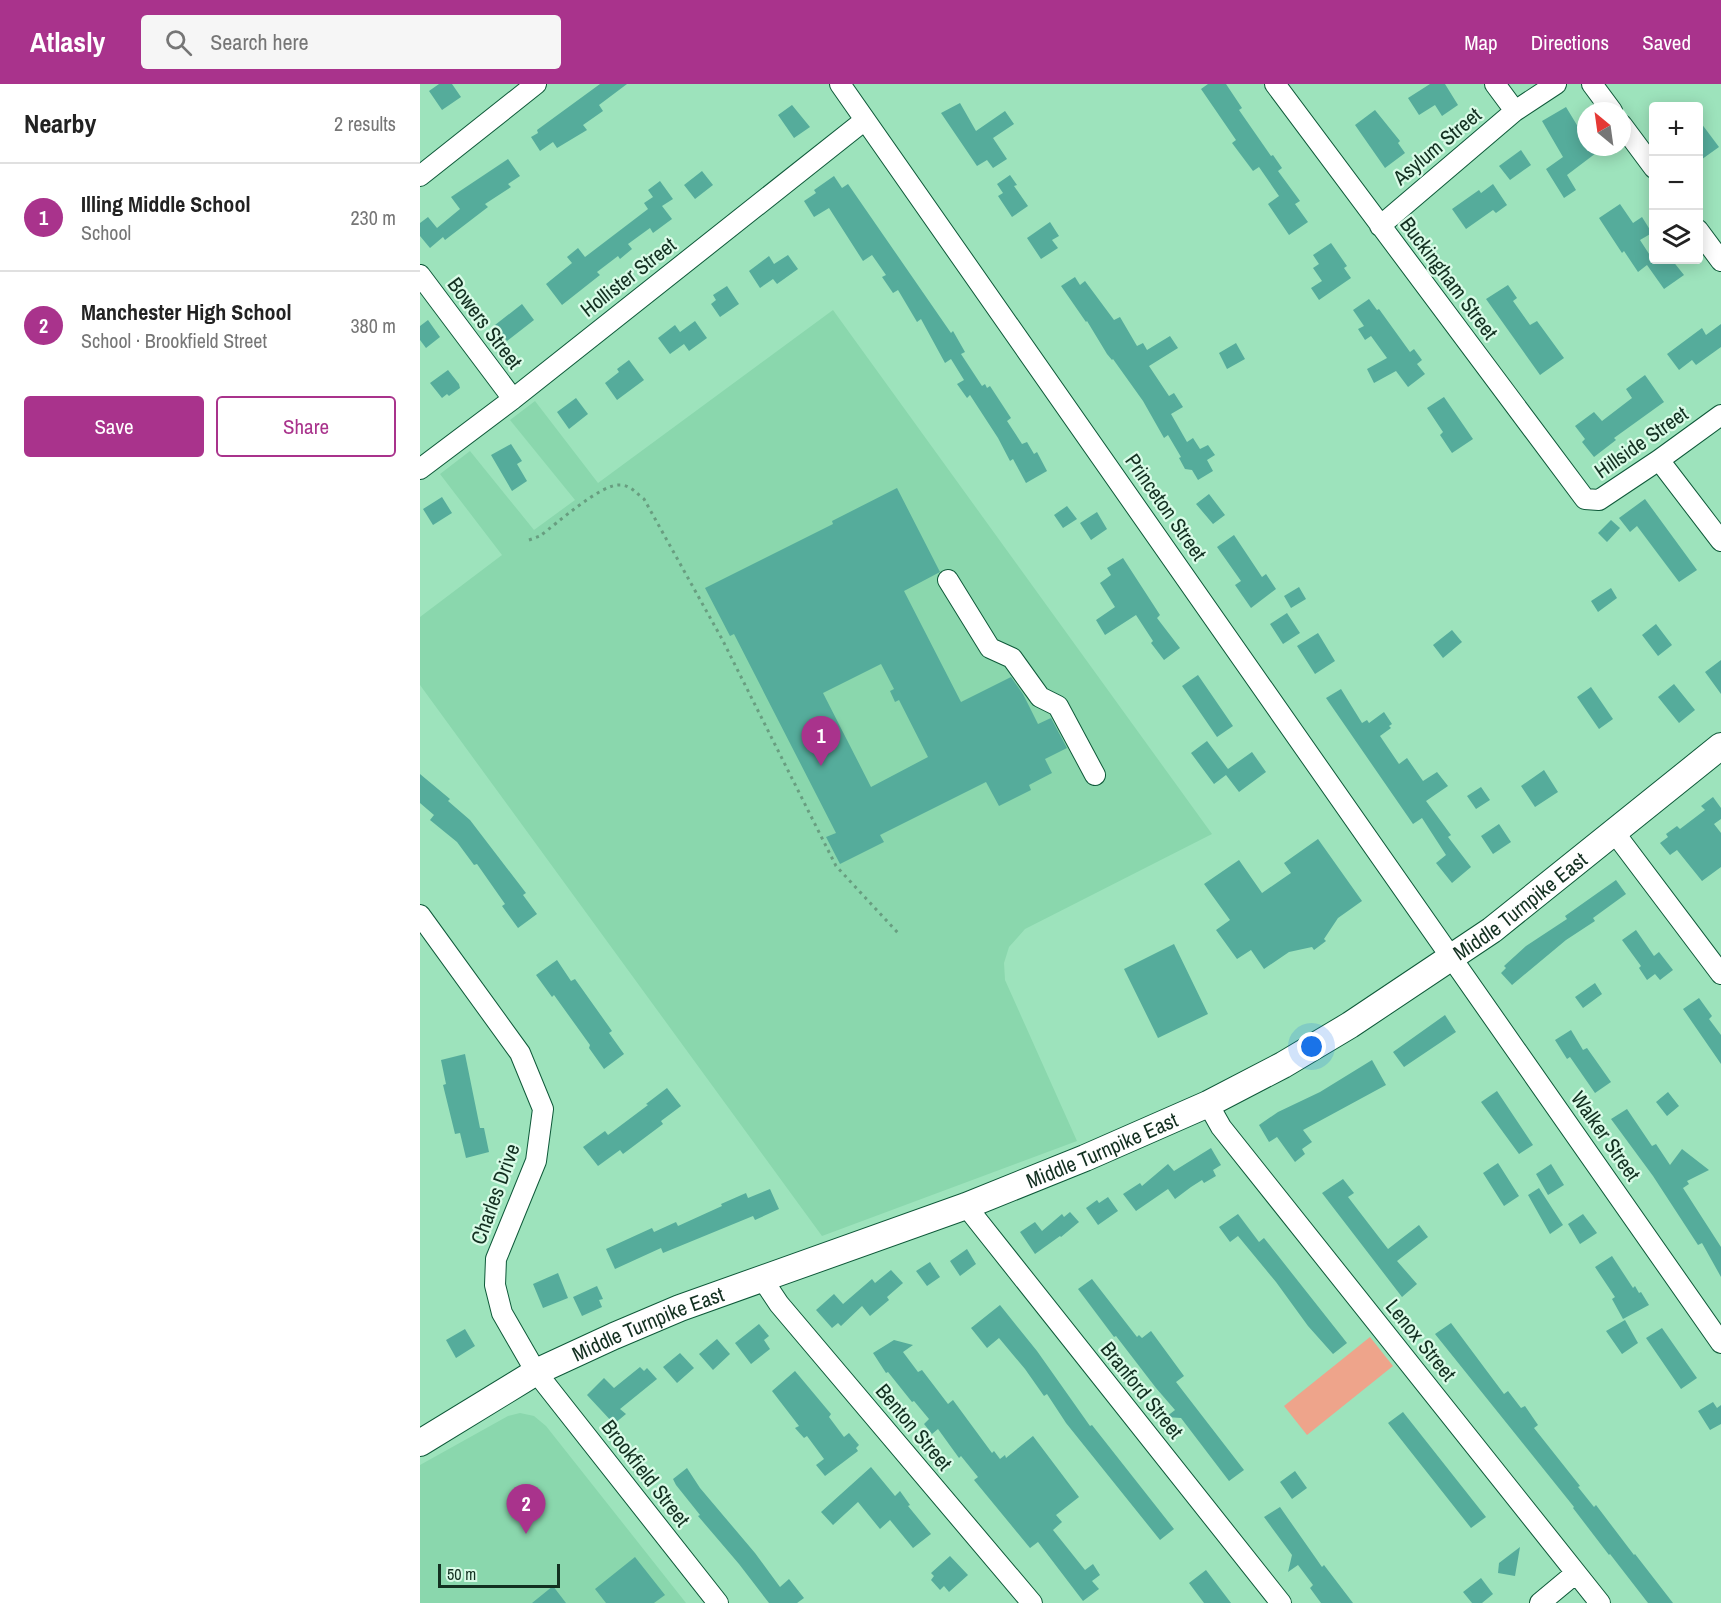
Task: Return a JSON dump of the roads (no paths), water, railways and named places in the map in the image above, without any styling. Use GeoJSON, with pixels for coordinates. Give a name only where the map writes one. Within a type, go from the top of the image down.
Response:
{"type":"FeatureCollection","features":[{"type":"Feature","properties":{"kind":"main road","name":"Middle Turnpike East"},"geometry":{"type":"LineString","coordinates":[[420,1443],[536,1372],[680,1308],[966,1206],[1085,1158],[1208,1104],[1283,1065],[1350,1025],[1492,930],[1721,746]]}},
{"type":"Feature","properties":{"kind":"street"},"geometry":{"type":"LineString","coordinates":[[420,176],[536,84]]}},
{"type":"Feature","properties":{"kind":"street","name":"Princeton Street"},"geometry":{"type":"LineString","coordinates":[[840,84],[1452,957]]}},
{"type":"Feature","properties":{"kind":"street","name":"Buckingham Street"},"geometry":{"type":"LineString","coordinates":[[1275,84],[1586,499]]}},
{"type":"Feature","properties":{"kind":"street"},"geometry":{"type":"LineString","coordinates":[[1495,84],[1515,111]]}},
{"type":"Feature","properties":{"kind":"street","name":"Asylum Street"},"geometry":{"type":"LineString","coordinates":[[1380,225],[1515,111],[1556,84]]}},
{"type":"Feature","properties":{"kind":"street"},"geometry":{"type":"LineString","coordinates":[[1592,84],[1605,102]]}},
{"type":"Feature","properties":{"kind":"street","name":"Hollister Street"},"geometry":{"type":"LineString","coordinates":[[420,470],[513,399],[864,120]]}},
{"type":"Feature","properties":{"kind":"street"},"geometry":{"type":"LineString","coordinates":[[1631,137],[1649,162]]}},
{"type":"Feature","properties":{"kind":"street"},"geometry":{"type":"LineString","coordinates":[[1703,237],[1721,261]]}},
{"type":"Feature","properties":{"kind":"street","name":"Bowers Street"},"geometry":{"type":"LineString","coordinates":[[420,276],[513,399]]}},
{"type":"Feature","properties":{"kind":"street","name":"Hillside Street"},"geometry":{"type":"LineString","coordinates":[[1586,499],[1599,500],[1721,415]]}},
{"type":"Feature","properties":{"kind":"street"},"geometry":{"type":"LineString","coordinates":[[1659,460],[1721,541]]}},
{"type":"Feature","properties":{"kind":"street"},"geometry":{"type":"LineString","coordinates":[[948,580],[990,648],[1012,658],[1040,697],[1058,706],[1095,775]]}},
{"type":"Feature","properties":{"kind":"street"},"geometry":{"type":"LineString","coordinates":[[1614,832],[1721,974]]}},
{"type":"Feature","properties":{"kind":"street","name":"Charles Drive"},"geometry":{"type":"LineString","coordinates":[[420,915],[520,1053],[543,1109],[537,1161],[496,1259],[495,1285],[502,1313],[536,1372]]}},
{"type":"Feature","properties":{"kind":"street","name":"Walker Street"},"geometry":{"type":"LineString","coordinates":[[1452,957],[1721,1343]]}},
{"type":"Feature","properties":{"kind":"street","name":"Lenox Street"},"geometry":{"type":"LineString","coordinates":[[1208,1104],[1221,1126],[1600,1603]]}},
{"type":"Feature","properties":{"kind":"street","name":"Branford Street"},"geometry":{"type":"LineString","coordinates":[[966,1206],[1281,1603]]}},
{"type":"Feature","properties":{"kind":"street","name":"Benton Street"},"geometry":{"type":"LineString","coordinates":[[763,1280],[779,1304],[1032,1603]]}},
{"type":"Feature","properties":{"kind":"street","name":"Brookfield Street"},"geometry":{"type":"LineString","coordinates":[[536,1372],[718,1603]]}},
{"type":"Feature","properties":{"kind":"street"},"geometry":{"type":"LineString","coordinates":[[1540,1603],[1576,1573]]}},
{"type":"Feature","properties":{"kind":"place","name":"Illing Middle School"},"geometry":{"type":"Point","coordinates":[821,766]}},
{"type":"Feature","properties":{"kind":"place","name":"Manchester High School"},"geometry":{"type":"Point","coordinates":[526,1534]}}]}
